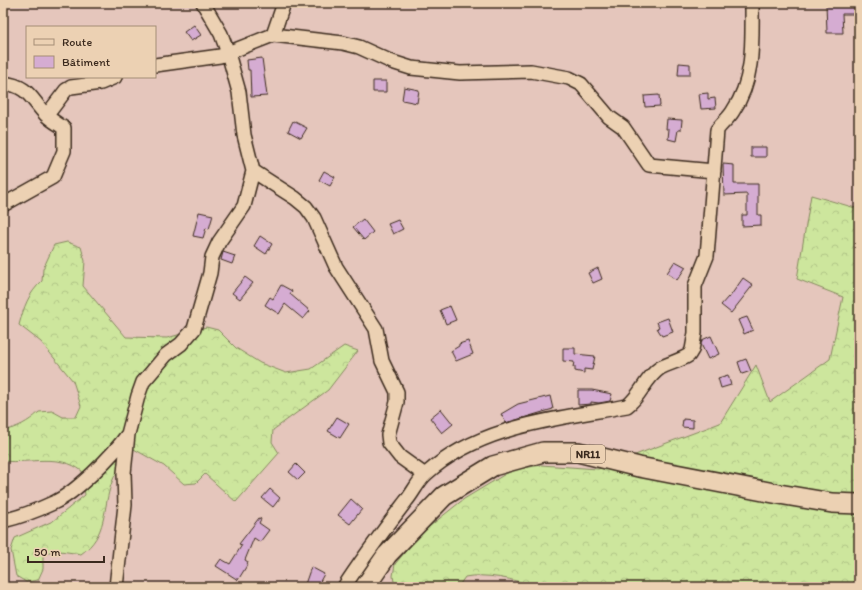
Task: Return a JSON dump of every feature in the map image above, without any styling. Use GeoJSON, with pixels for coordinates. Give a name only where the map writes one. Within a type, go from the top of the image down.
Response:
{"type":"FeatureCollection","features":[{"type":"Feature","properties":{"kind":"highway","name":"NR11"},"geometry":{"type":"LineString","coordinates":[[365,587],[388,555],[444,496],[493,466],[543,452],[578,452],[639,467],[779,494],[832,503],[859,504]]}},
{"type":"Feature","properties":{"kind":"street"},"geometry":{"type":"LineString","coordinates":[[116,587],[125,505],[124,473],[128,434],[132,414],[143,382],[166,355],[181,344],[194,329],[210,272],[212,256],[219,242],[244,206],[254,171],[244,135],[239,92],[222,34],[203,3]]}},
{"type":"Feature","properties":{"kind":"street"},"geometry":{"type":"LineString","coordinates":[[273,35],[284,3]]}},
{"type":"Feature","properties":{"kind":"street"},"geometry":{"type":"LineString","coordinates":[[344,587],[367,550],[425,475],[470,445],[492,435],[556,419],[627,406],[634,401],[651,377],[660,368],[689,355],[695,333],[695,286],[707,256],[717,130],[724,120],[733,112],[739,101],[750,64],[754,42],[752,3]]}},
{"type":"Feature","properties":{"kind":"street"},"geometry":{"type":"LineString","coordinates":[[156,65],[228,54],[273,35],[343,43],[359,47],[392,62],[411,68],[460,73],[531,72],[569,78],[581,84],[610,117],[623,127],[649,165],[714,171]]}},
{"type":"Feature","properties":{"kind":"street"},"geometry":{"type":"LineString","coordinates":[[47,115],[66,90],[71,87],[101,83],[114,78]]}},
{"type":"Feature","properties":{"kind":"street"},"geometry":{"type":"LineString","coordinates":[[3,83],[16,84],[27,91],[47,115],[64,128],[64,151],[53,178],[3,205]]}},
{"type":"Feature","properties":{"kind":"street"},"geometry":{"type":"LineString","coordinates":[[254,171],[295,198],[306,207],[314,218],[336,267],[376,329],[382,361],[398,397],[388,435],[389,443],[400,457],[425,475]]}},
{"type":"Feature","properties":{"kind":"street"},"geometry":{"type":"LineString","coordinates":[[3,521],[54,503],[76,488],[118,448],[128,434]]}},
{"type":"Feature","properties":{"kind":"green space"},"geometry":{"type":"Polygon","coordinates":[[[811,195],[859,209],[859,587],[533,587],[509,579],[490,576],[472,576],[465,577],[458,587],[395,587],[393,576],[395,564],[420,534],[464,499],[512,470],[541,465],[598,469],[720,423],[756,365],[770,402],[830,359],[843,297],[797,279],[811,195]]]}},
{"type":"Feature","properties":{"kind":"green space"},"geometry":{"type":"Polygon","coordinates":[[[67,242],[81,247],[85,261],[83,286],[126,337],[167,338],[206,327],[218,330],[236,348],[260,363],[286,373],[311,369],[344,346],[358,351],[328,390],[273,430],[272,442],[279,453],[236,502],[205,474],[196,483],[184,484],[164,466],[132,448],[112,482],[100,530],[90,547],[81,554],[53,550],[43,556],[43,569],[38,580],[26,582],[16,576],[11,550],[15,538],[53,521],[85,495],[82,471],[64,462],[44,460],[13,462],[3,461],[3,431],[22,424],[39,412],[52,411],[63,417],[76,417],[81,406],[73,381],[41,342],[19,325],[27,301],[42,281],[43,269],[54,245],[67,242]]]}},
{"type":"Feature","properties":{"kind":"building"},"geometry":{"type":"Polygon","coordinates":[[[826,3],[859,3],[859,14],[842,14],[843,33],[827,33],[826,3]]]}},
{"type":"Feature","properties":{"kind":"building"},"geometry":{"type":"Polygon","coordinates":[[[194,25],[201,35],[191,41],[184,32],[194,25]]]}},
{"type":"Feature","properties":{"kind":"building"},"geometry":{"type":"Polygon","coordinates":[[[262,58],[267,96],[251,97],[250,70],[248,70],[247,60],[262,58]]]}},
{"type":"Feature","properties":{"kind":"building"},"geometry":{"type":"Polygon","coordinates":[[[679,63],[690,64],[690,75],[678,75],[679,63]]]}},
{"type":"Feature","properties":{"kind":"building"},"geometry":{"type":"Polygon","coordinates":[[[373,81],[386,81],[386,92],[373,92],[373,81]]]}},
{"type":"Feature","properties":{"kind":"building"},"geometry":{"type":"Polygon","coordinates":[[[404,87],[419,90],[417,103],[402,100],[404,87]]]}},
{"type":"Feature","properties":{"kind":"building"},"geometry":{"type":"Polygon","coordinates":[[[708,93],[708,99],[715,98],[716,108],[701,109],[699,94],[708,93]]]}},
{"type":"Feature","properties":{"kind":"building"},"geometry":{"type":"Polygon","coordinates":[[[659,95],[660,106],[645,107],[644,96],[659,95]]]}},
{"type":"Feature","properties":{"kind":"building"},"geometry":{"type":"Polygon","coordinates":[[[667,119],[682,120],[681,130],[678,130],[676,141],[668,139],[669,129],[666,129],[667,119]]]}},
{"type":"Feature","properties":{"kind":"building"},"geometry":{"type":"Polygon","coordinates":[[[293,121],[307,128],[301,138],[288,131],[293,121]]]}},
{"type":"Feature","properties":{"kind":"building"},"geometry":{"type":"Polygon","coordinates":[[[751,147],[766,147],[766,157],[751,157],[751,147]]]}},
{"type":"Feature","properties":{"kind":"building"},"geometry":{"type":"Polygon","coordinates":[[[723,164],[734,165],[734,184],[758,184],[758,215],[761,215],[761,225],[742,226],[742,215],[747,215],[747,194],[724,195],[723,164]]]}},
{"type":"Feature","properties":{"kind":"building"},"geometry":{"type":"Polygon","coordinates":[[[324,171],[335,177],[330,186],[319,180],[324,171]]]}},
{"type":"Feature","properties":{"kind":"building"},"geometry":{"type":"Polygon","coordinates":[[[199,212],[213,215],[209,229],[206,228],[203,238],[193,236],[199,212]]]}},
{"type":"Feature","properties":{"kind":"building"},"geometry":{"type":"Polygon","coordinates":[[[363,219],[373,232],[364,240],[353,227],[363,219]]]}},
{"type":"Feature","properties":{"kind":"building"},"geometry":{"type":"Polygon","coordinates":[[[398,220],[403,229],[393,234],[388,224],[398,220]]]}},
{"type":"Feature","properties":{"kind":"building"},"geometry":{"type":"Polygon","coordinates":[[[260,236],[272,244],[266,254],[254,246],[260,236]]]}},
{"type":"Feature","properties":{"kind":"building"},"geometry":{"type":"Polygon","coordinates":[[[223,252],[235,256],[232,264],[221,260],[223,252]]]}},
{"type":"Feature","properties":{"kind":"building"},"geometry":{"type":"Polygon","coordinates":[[[675,261],[686,267],[677,280],[667,273],[675,261]]]}},
{"type":"Feature","properties":{"kind":"building"},"geometry":{"type":"Polygon","coordinates":[[[598,268],[602,279],[593,283],[588,273],[598,268]]]}},
{"type":"Feature","properties":{"kind":"building"},"geometry":{"type":"Polygon","coordinates":[[[245,277],[253,283],[240,299],[232,293],[245,277]]]}},
{"type":"Feature","properties":{"kind":"building"},"geometry":{"type":"Polygon","coordinates":[[[743,278],[753,285],[731,313],[721,305],[728,297],[729,298],[743,278]]]}},
{"type":"Feature","properties":{"kind":"building"},"geometry":{"type":"Polygon","coordinates":[[[281,285],[292,291],[290,294],[310,311],[303,319],[285,304],[279,314],[265,305],[270,297],[273,299],[281,285]]]}},
{"type":"Feature","properties":{"kind":"building"},"geometry":{"type":"Polygon","coordinates":[[[450,306],[456,320],[446,324],[440,310],[450,306]]]}},
{"type":"Feature","properties":{"kind":"building"},"geometry":{"type":"Polygon","coordinates":[[[747,317],[753,330],[744,334],[738,320],[747,317]]]}},
{"type":"Feature","properties":{"kind":"building"},"geometry":{"type":"Polygon","coordinates":[[[668,318],[673,332],[662,336],[657,328],[659,327],[657,322],[668,318]]]}},
{"type":"Feature","properties":{"kind":"building"},"geometry":{"type":"Polygon","coordinates":[[[711,336],[719,354],[708,359],[701,344],[702,340],[711,336]]]}},
{"type":"Feature","properties":{"kind":"building"},"geometry":{"type":"Polygon","coordinates":[[[468,341],[473,354],[456,361],[451,351],[459,346],[459,344],[468,341]]]}},
{"type":"Feature","properties":{"kind":"building"},"geometry":{"type":"Polygon","coordinates":[[[563,348],[575,348],[575,354],[595,356],[592,370],[584,369],[584,373],[575,371],[575,367],[573,367],[574,362],[563,361],[563,348]]]}},
{"type":"Feature","properties":{"kind":"building"},"geometry":{"type":"Polygon","coordinates":[[[746,359],[751,371],[742,374],[738,362],[746,359]]]}},
{"type":"Feature","properties":{"kind":"building"},"geometry":{"type":"Polygon","coordinates":[[[728,375],[731,385],[721,388],[718,378],[728,375]]]}},
{"type":"Feature","properties":{"kind":"building"},"geometry":{"type":"Polygon","coordinates":[[[578,390],[592,390],[612,394],[610,401],[599,403],[591,402],[591,404],[578,405],[578,390]]]}},
{"type":"Feature","properties":{"kind":"building"},"geometry":{"type":"Polygon","coordinates":[[[550,396],[553,409],[506,423],[501,414],[518,404],[550,396]]]}},
{"type":"Feature","properties":{"kind":"building"},"geometry":{"type":"Polygon","coordinates":[[[441,409],[453,424],[442,433],[430,418],[441,409]]]}},
{"type":"Feature","properties":{"kind":"building"},"geometry":{"type":"Polygon","coordinates":[[[337,417],[349,424],[340,438],[328,431],[337,417]]]}},
{"type":"Feature","properties":{"kind":"building"},"geometry":{"type":"Polygon","coordinates":[[[683,419],[693,420],[693,428],[682,427],[683,419]]]}},
{"type":"Feature","properties":{"kind":"building"},"geometry":{"type":"Polygon","coordinates":[[[296,464],[305,473],[298,480],[289,472],[296,464]]]}},
{"type":"Feature","properties":{"kind":"building"},"geometry":{"type":"Polygon","coordinates":[[[270,489],[280,498],[273,507],[262,498],[270,489]]]}},
{"type":"Feature","properties":{"kind":"building"},"geometry":{"type":"Polygon","coordinates":[[[351,499],[362,509],[350,524],[338,515],[351,499]]]}},
{"type":"Feature","properties":{"kind":"building"},"geometry":{"type":"Polygon","coordinates":[[[259,518],[261,519],[259,523],[269,530],[260,542],[254,538],[245,560],[248,562],[238,580],[216,566],[221,559],[230,564],[242,545],[239,544],[259,518]]]}},
{"type":"Feature","properties":{"kind":"building"},"geometry":{"type":"Polygon","coordinates":[[[311,567],[324,574],[317,587],[304,587],[311,567]]]}}]}
